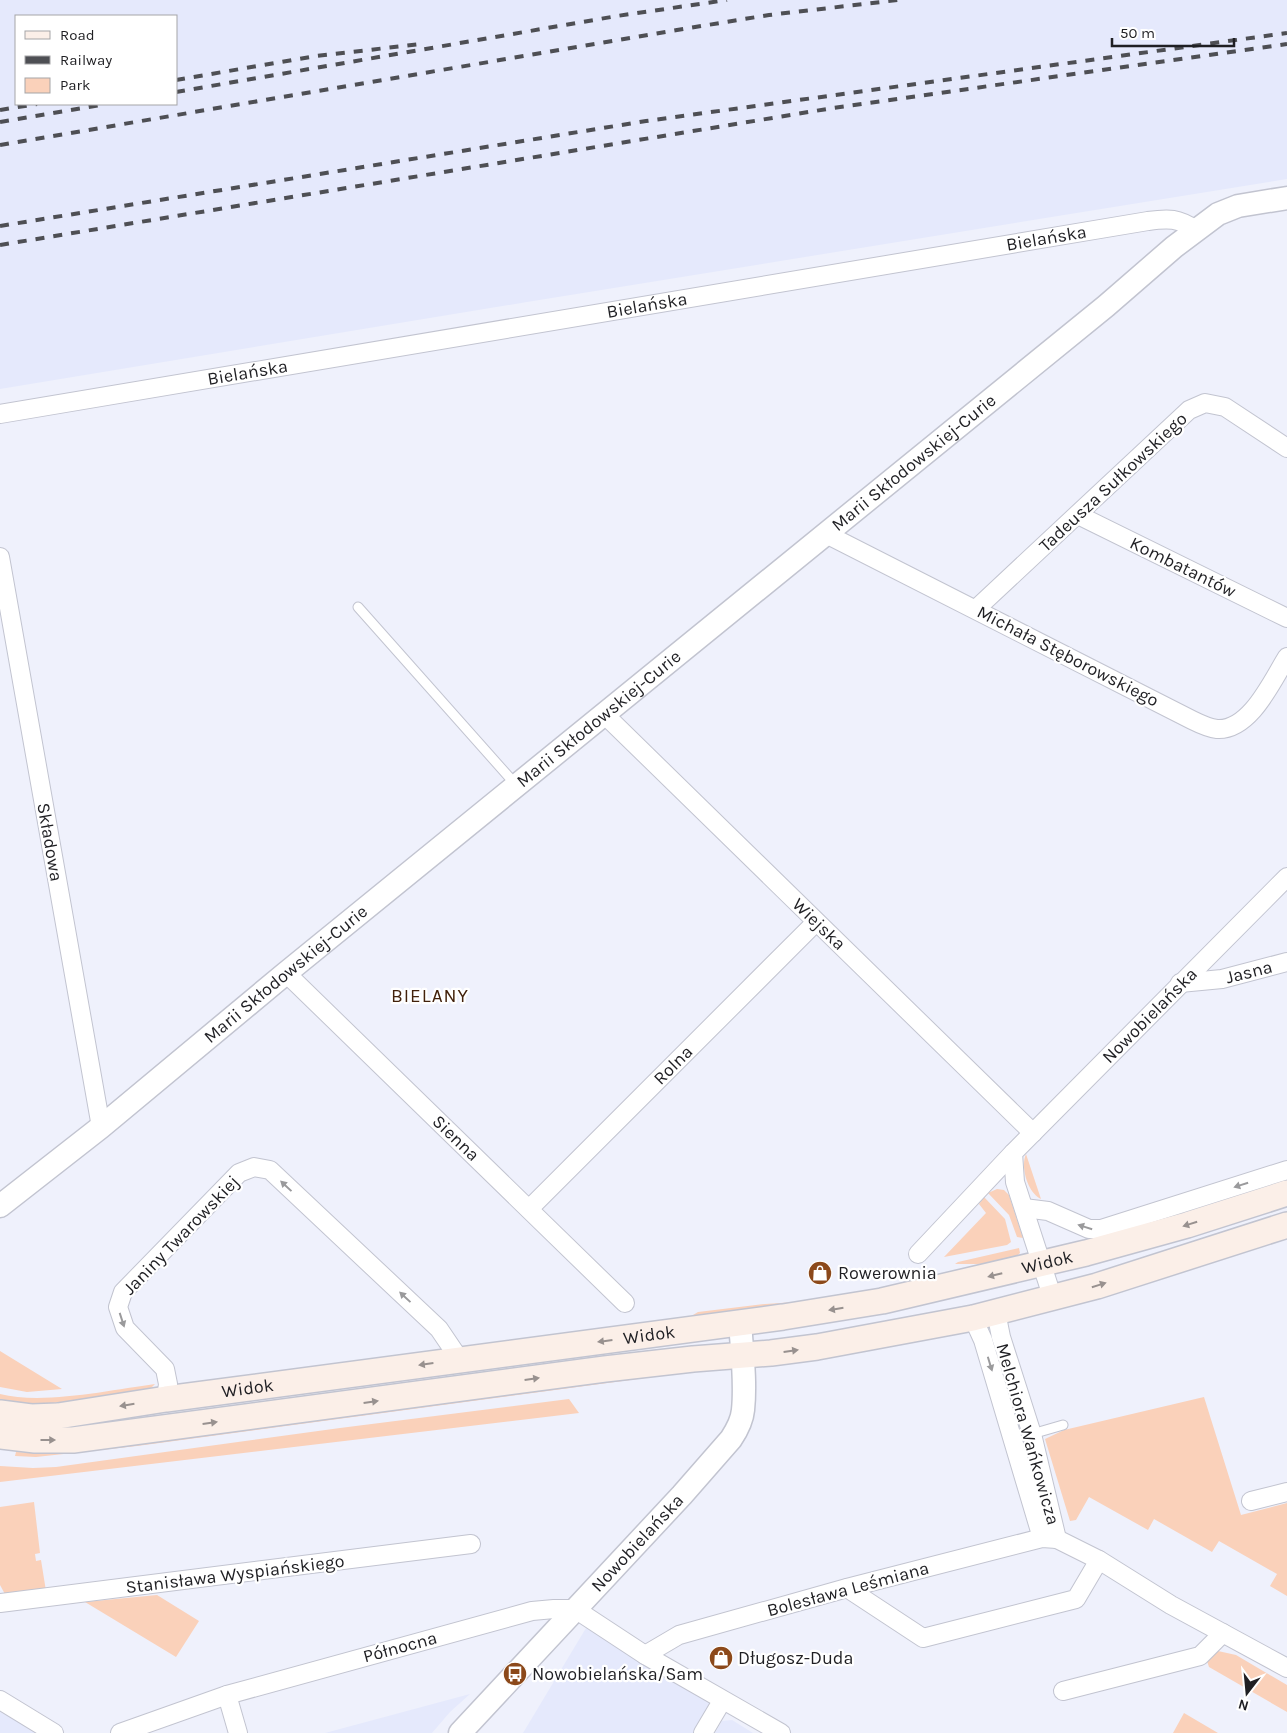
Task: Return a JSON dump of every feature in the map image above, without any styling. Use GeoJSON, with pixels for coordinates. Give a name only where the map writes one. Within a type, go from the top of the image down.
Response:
{"type":"FeatureCollection","features":[{"type":"Feature","properties":{"kind":"main road","name":"Widok"},"geometry":{"type":"LineString","coordinates":[[0,1413],[31,1417],[58,1416],[166,1399],[740,1323],[882,1301],[1144,1237],[1287,1193]]}},
{"type":"Feature","properties":{"kind":"main road","name":"Widok"},"geometry":{"type":"LineString","coordinates":[[0,1436],[35,1440],[73,1440],[430,1394],[605,1369],[817,1347],[984,1315],[1052,1299],[1287,1225]]}},
{"type":"Feature","properties":{"kind":"street"},"geometry":{"type":"LineString","coordinates":[[1196,230],[1207,221],[1238,206],[1287,198]]}},
{"type":"Feature","properties":{"kind":"street","name":"Bielańska"},"geometry":{"type":"LineString","coordinates":[[0,414],[1148,221],[1180,220],[1196,230]]}},
{"type":"Feature","properties":{"kind":"street","name":"Marii Skłodowskiej-Curie"},"geometry":{"type":"LineString","coordinates":[[0,1206],[100,1127],[1106,306],[1196,230]]}},
{"type":"Feature","properties":{"kind":"street","name":"Tadeusza Sułkowskiego"},"geometry":{"type":"LineString","coordinates":[[976,609],[1189,410],[1205,403],[1225,407],[1287,448]]}},
{"type":"Feature","properties":{"kind":"street","name":"Kombatantów"},"geometry":{"type":"LineString","coordinates":[[1078,515],[1287,618]]}},
{"type":"Feature","properties":{"kind":"street","name":"Michała Stęborowskiego"},"geometry":{"type":"LineString","coordinates":[[826,534],[1192,720],[1218,729],[1235,726],[1250,714],[1287,657]]}},
{"type":"Feature","properties":{"kind":"street","name":"Składowa"},"geometry":{"type":"LineString","coordinates":[[0,557],[100,1127]]}},
{"type":"Feature","properties":{"kind":"street","name":"Wiejska"},"geometry":{"type":"LineString","coordinates":[[604,714],[1033,1134]]}},
{"type":"Feature","properties":{"kind":"street","name":"Nowobielańska"},"geometry":{"type":"LineString","coordinates":[[918,1254],[1013,1153],[1287,877]]}},
{"type":"Feature","properties":{"kind":"street","name":"Rolna"},"geometry":{"type":"LineString","coordinates":[[529,1208],[816,922]]}},
{"type":"Feature","properties":{"kind":"street","name":"Jasna"},"geometry":{"type":"LineString","coordinates":[[1180,983],[1222,979],[1287,962]]}},
{"type":"Feature","properties":{"kind":"street","name":"Sienna"},"geometry":{"type":"LineString","coordinates":[[286,974],[625,1303]]}},
{"type":"Feature","properties":{"kind":"street"},"geometry":{"type":"LineString","coordinates":[[1013,1153],[1015,1182],[1052,1299]]}},
{"type":"Feature","properties":{"kind":"street","name":"Janiny Twarowskiej"},"geometry":{"type":"LineString","coordinates":[[166,1399],[168,1384],[165,1369],[125,1328],[118,1308],[123,1292],[239,1173],[254,1167],[270,1170],[439,1329],[460,1360]]}},
{"type":"Feature","properties":{"kind":"street","name":"Widok"},"geometry":{"type":"LineString","coordinates":[[1024,1208],[1048,1211],[1089,1229],[1101,1229],[1287,1170]]}},
{"type":"Feature","properties":{"kind":"street","name":"Melchiora Wańkowicza"},"geometry":{"type":"LineString","coordinates":[[984,1315],[1001,1337],[1032,1434],[1050,1539]]}},
{"type":"Feature","properties":{"kind":"street","name":"Melchiora Wańkowicza"},"geometry":{"type":"LineString","coordinates":[[984,1315],[983,1340],[1050,1539],[1099,1560],[1171,1605],[1287,1668]]}},
{"type":"Feature","properties":{"kind":"street","name":"Nowobielańska"},"geometry":{"type":"LineString","coordinates":[[460,1733],[682,1495],[731,1439],[737,1430],[743,1410],[740,1323]]}},
{"type":"Feature","properties":{"kind":"street"},"geometry":{"type":"LineString","coordinates":[[1251,1502],[1287,1492]]}},
{"type":"Feature","properties":{"kind":"street","name":"Bolesława Leśmiana"},"geometry":{"type":"LineString","coordinates":[[645,1655],[679,1635],[847,1588],[1050,1539]]}},
{"type":"Feature","properties":{"kind":"street","name":"Stanisława Wyspiańskiego"},"geometry":{"type":"LineString","coordinates":[[0,1603],[470,1544]]}},
{"type":"Feature","properties":{"kind":"street"},"geometry":{"type":"LineString","coordinates":[[847,1588],[923,1638],[1076,1599],[1099,1560]]}},
{"type":"Feature","properties":{"kind":"street"},"geometry":{"type":"LineString","coordinates":[[575,1609],[645,1655],[722,1701],[781,1733]]}},
{"type":"Feature","properties":{"kind":"street","name":"Północna"},"geometry":{"type":"LineString","coordinates":[[120,1733],[227,1695],[532,1611],[575,1609]]}},
{"type":"Feature","properties":{"kind":"street"},"geometry":{"type":"LineString","coordinates":[[1063,1691],[1200,1656],[1223,1633]]}},
{"type":"Feature","properties":{"kind":"street"},"geometry":{"type":"LineString","coordinates":[[227,1695],[238,1733]]}},
{"type":"Feature","properties":{"kind":"street"},"geometry":{"type":"LineString","coordinates":[[0,1700],[54,1733]]}},
{"type":"Feature","properties":{"kind":"street"},"geometry":{"type":"LineString","coordinates":[[702,1733],[722,1701]]}},
{"type":"Feature","properties":{"kind":"lane"},"geometry":{"type":"LineString","coordinates":[[358,607],[517,786]]}},
{"type":"Feature","properties":{"kind":"lane"},"geometry":{"type":"LineString","coordinates":[[1032,1434],[1062,1425]]}},
{"type":"Feature","properties":{"kind":"shaded area"},"geometry":{"type":"Polygon","coordinates":[[[0,0],[1287,0],[1287,179],[0,389],[0,0]]]}},
{"type":"Feature","properties":{"kind":"shaded area"},"geometry":{"type":"Polygon","coordinates":[[[586,1628],[712,1705],[695,1733],[523,1733],[586,1628]]]}},
{"type":"Feature","properties":{"kind":"shaded area"},"geometry":{"type":"Polygon","coordinates":[[[470,1694],[450,1712],[432,1733],[325,1733],[470,1694]]]}},
{"type":"Feature","properties":{"kind":"shaded area"},"geometry":{"type":"Polygon","coordinates":[[[0,1712],[40,1733],[0,1733],[0,1712]]]}},
{"type":"Feature","properties":{"kind":"shaded area"},"geometry":{"type":"Polygon","coordinates":[[[732,1720],[753,1733],[715,1733],[722,1721],[732,1720]]]}},
{"type":"Feature","properties":{"kind":"green space"},"geometry":{"type":"Polygon","coordinates":[[[1026,1154],[1041,1199],[1032,1191],[1026,1179],[1024,1159],[1026,1154]]]}},
{"type":"Feature","properties":{"kind":"green space"},"geometry":{"type":"Polygon","coordinates":[[[997,1189],[1004,1190],[1009,1195],[1023,1238],[1017,1237],[1009,1215],[988,1193],[997,1189]]]}},
{"type":"Feature","properties":{"kind":"green space"},"geometry":{"type":"Polygon","coordinates":[[[984,1197],[1005,1219],[1011,1242],[1007,1245],[944,1257],[986,1213],[979,1204],[984,1197]]]}},
{"type":"Feature","properties":{"kind":"green space"},"geometry":{"type":"Polygon","coordinates":[[[1019,1248],[1020,1253],[1007,1260],[980,1264],[955,1264],[958,1262],[1019,1248]]]}},
{"type":"Feature","properties":{"kind":"green space"},"geometry":{"type":"Polygon","coordinates":[[[796,1302],[796,1304],[692,1318],[698,1312],[796,1302]]]}},
{"type":"Feature","properties":{"kind":"green space"},"geometry":{"type":"Polygon","coordinates":[[[0,1351],[62,1389],[27,1392],[0,1387],[0,1351]]]}},
{"type":"Feature","properties":{"kind":"green space"},"geometry":{"type":"Polygon","coordinates":[[[664,1373],[660,1376],[137,1446],[36,1457],[15,1456],[16,1452],[39,1453],[81,1448],[664,1373]]]}},
{"type":"Feature","properties":{"kind":"green space"},"geometry":{"type":"Polygon","coordinates":[[[155,1384],[150,1389],[75,1401],[37,1404],[0,1402],[0,1394],[17,1397],[56,1397],[98,1393],[155,1384]]]}},
{"type":"Feature","properties":{"kind":"green space"},"geometry":{"type":"Polygon","coordinates":[[[1204,1397],[1241,1515],[1287,1503],[1287,1596],[1270,1586],[1277,1574],[1219,1541],[1212,1552],[1154,1519],[1148,1530],[1089,1497],[1076,1520],[1070,1521],[1045,1439],[1064,1430],[1204,1397]]]}},
{"type":"Feature","properties":{"kind":"green space"},"geometry":{"type":"Polygon","coordinates":[[[569,1399],[579,1413],[0,1482],[0,1466],[56,1467],[569,1399]]]}},
{"type":"Feature","properties":{"kind":"green space"},"geometry":{"type":"Polygon","coordinates":[[[34,1502],[40,1553],[35,1554],[36,1561],[41,1560],[46,1591],[6,1596],[0,1585],[0,1507],[34,1502]]]}},
{"type":"Feature","properties":{"kind":"green space"},"geometry":{"type":"Polygon","coordinates":[[[157,1595],[199,1621],[176,1657],[85,1602],[157,1595]]]}},
{"type":"Feature","properties":{"kind":"green space"},"geometry":{"type":"Polygon","coordinates":[[[1218,1651],[1236,1655],[1287,1685],[1287,1712],[1209,1667],[1206,1658],[1209,1654],[1218,1651]]]}},
{"type":"Feature","properties":{"kind":"green space"},"geometry":{"type":"Polygon","coordinates":[[[1184,1713],[1218,1733],[1173,1733],[1184,1713]]]}},
{"type":"Feature","properties":{"kind":"railway"},"geometry":{"type":"LineString","coordinates":[[178,92],[617,16],[727,0]]}},
{"type":"Feature","properties":{"kind":"railway"},"geometry":{"type":"LineString","coordinates":[[0,145],[769,15],[898,0]]}},
{"type":"Feature","properties":{"kind":"railway"},"geometry":{"type":"LineString","coordinates":[[0,226],[646,121],[1287,33]]}},
{"type":"Feature","properties":{"kind":"railway"},"geometry":{"type":"LineString","coordinates":[[178,80],[316,56],[421,44]]}},
{"type":"Feature","properties":{"kind":"railway"},"geometry":{"type":"LineString","coordinates":[[0,245],[833,108],[1287,44]]}},
{"type":"Feature","properties":{"kind":"railway"},"geometry":{"type":"LineString","coordinates":[[0,110],[31,105]]}},
{"type":"Feature","properties":{"kind":"railway"},"geometry":{"type":"LineString","coordinates":[[0,122],[100,105]]}},
{"type":"Feature","properties":{"kind":"place","name":"Rowerownia"},"geometry":{"type":"Point","coordinates":[820,1273]}},
{"type":"Feature","properties":{"kind":"place","name":"Długosz-Duda"},"geometry":{"type":"Point","coordinates":[721,1658]}},
{"type":"Feature","properties":{"kind":"place","name":"Nowobielańska/Sam"},"geometry":{"type":"Point","coordinates":[515,1674]}},
{"type":"Feature","properties":{"kind":"district","name":"BIELANY"},"geometry":{"type":"Point","coordinates":[430,996]}}]}
